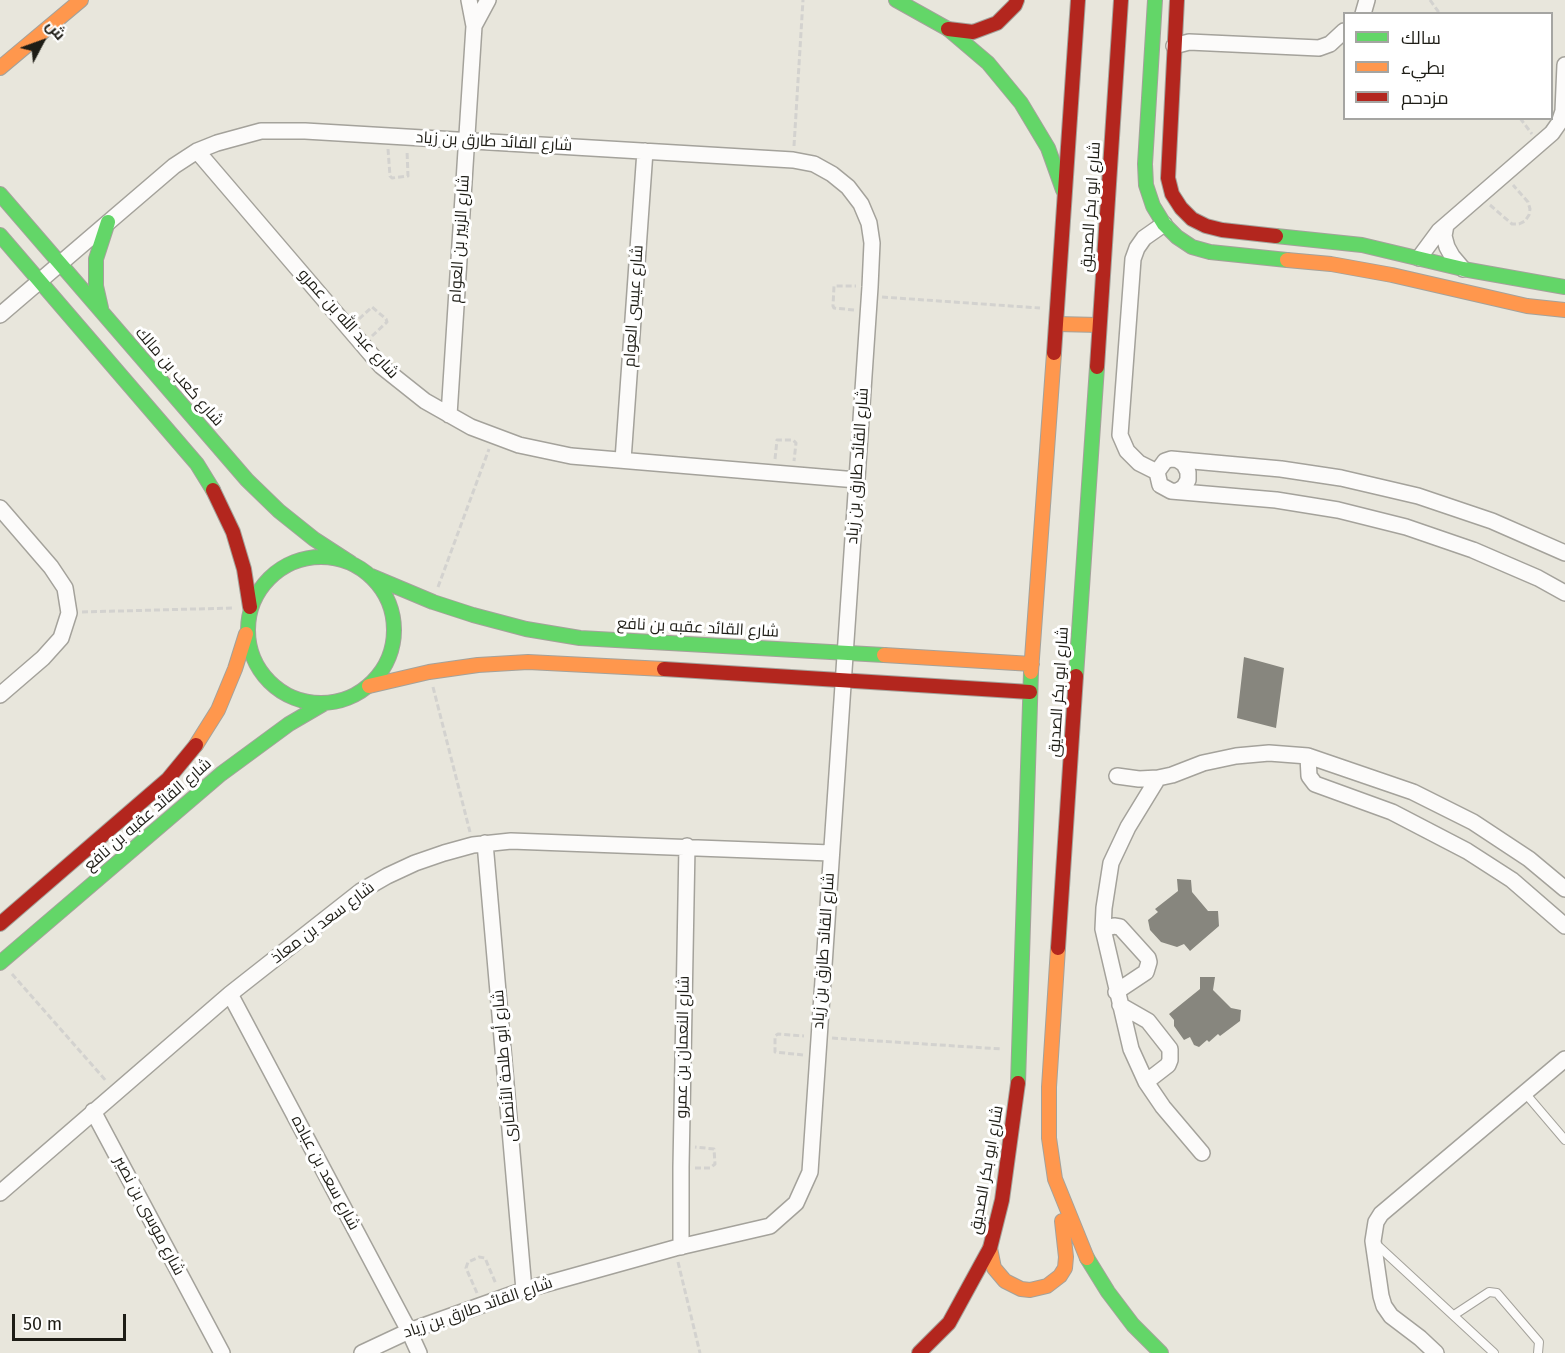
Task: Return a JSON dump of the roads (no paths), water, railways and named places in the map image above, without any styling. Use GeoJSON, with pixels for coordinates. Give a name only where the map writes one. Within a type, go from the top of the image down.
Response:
{"type":"FeatureCollection","features":[{"type":"Feature","properties":{"kind":"street"},"geometry":{"type":"LineString","coordinates":[[0,68],[81,0]]}},
{"type":"Feature","properties":{"kind":"street","name":"شارع الزبير بن العوام"},"geometry":{"type":"LineString","coordinates":[[449,415],[474,26],[468,0]]}},
{"type":"Feature","properties":{"kind":"street","name":"شارع الزبير بن العوام"},"geometry":{"type":"LineString","coordinates":[[474,26],[488,0]]}},
{"type":"Feature","properties":{"kind":"street"},"geometry":{"type":"LineString","coordinates":[[896,0],[948,29],[988,63],[1021,103],[1048,148],[1066,198]]}},
{"type":"Feature","properties":{"kind":"street"},"geometry":{"type":"LineString","coordinates":[[948,29],[973,32],[997,23],[1016,5],[1017,0]]}},
{"type":"Feature","properties":{"kind":"street","name":"شارع ابو بكر الصديق"},"geometry":{"type":"LineString","coordinates":[[918,1353],[949,1323],[990,1248],[1002,1200],[1018,1080],[1030,692],[1078,0]]}},
{"type":"Feature","properties":{"kind":"street","name":"شارع ابو بكر الصديق"},"geometry":{"type":"LineString","coordinates":[[1121,0],[1049,1087],[1050,1138],[1055,1179],[1083,1251],[1096,1274],[1133,1325],[1161,1353]]}},
{"type":"Feature","properties":{"kind":"street"},"geometry":{"type":"LineString","coordinates":[[1155,0],[1145,164],[1146,185],[1153,206],[1164,225],[1177,237],[1192,247],[1210,252],[1331,264],[1527,306],[1565,310]]}},
{"type":"Feature","properties":{"kind":"street"},"geometry":{"type":"LineString","coordinates":[[1176,0],[1168,178],[1172,194],[1192,219],[1222,230],[1362,245],[1463,269],[1565,287]]}},
{"type":"Feature","properties":{"kind":"street"},"geometry":{"type":"LineString","coordinates":[[1174,46],[1190,42],[1319,48],[1330,44],[1343,32]]}},
{"type":"Feature","properties":{"kind":"street"},"geometry":{"type":"LineString","coordinates":[[1419,258],[1446,225],[1552,133],[1563,111],[1565,65]]}},
{"type":"Feature","properties":{"kind":"street","name":"شارع القائد طارق بن زياد"},"geometry":{"type":"LineString","coordinates":[[0,315],[174,166],[197,152],[239,136],[261,131],[388,135],[793,160],[814,165],[832,174],[848,187],[861,204],[868,223],[872,243],[869,298],[846,653],[816,1056],[810,1172],[796,1203],[770,1226],[678,1248],[524,1290],[409,1331],[362,1353]]}},
{"type":"Feature","properties":{"kind":"street","name":"شارع عيسى العوام"},"geometry":{"type":"LineString","coordinates":[[623,460],[645,151]]}},
{"type":"Feature","properties":{"kind":"street","name":"شارع عبد الله بن عمرو"},"geometry":{"type":"LineString","coordinates":[[197,152],[381,366],[449,415],[494,436],[544,452],[857,480]]}},
{"type":"Feature","properties":{"kind":"street","name":"شارع كعب بن مالك"},"geometry":{"type":"LineString","coordinates":[[0,194],[247,480],[305,532],[351,563]]}},
{"type":"Feature","properties":{"kind":"street"},"geometry":{"type":"LineString","coordinates":[[102,311],[96,286],[96,259],[108,222]]}},
{"type":"Feature","properties":{"kind":"street"},"geometry":{"type":"LineString","coordinates":[[1157,472],[1139,463],[1127,451],[1120,435],[1133,259],[1144,238],[1164,225]]}},
{"type":"Feature","properties":{"kind":"street"},"geometry":{"type":"LineString","coordinates":[[1446,225],[1444,236],[1447,247],[1463,269]]}},
{"type":"Feature","properties":{"kind":"street"},"geometry":{"type":"LineString","coordinates":[[0,236],[197,464],[217,497],[233,532],[244,569],[250,607],[247,630],[251,654],[263,675],[280,691],[302,701],[325,703],[348,698],[369,686],[429,672],[478,665],[547,662],[1030,692]]}},
{"type":"Feature","properties":{"kind":"street"},"geometry":{"type":"LineString","coordinates":[[1457,290],[1463,269]]}},
{"type":"Feature","properties":{"kind":"street"},"geometry":{"type":"LineString","coordinates":[[1057,317],[1099,325]]}},
{"type":"Feature","properties":{"kind":"street"},"geometry":{"type":"LineString","coordinates":[[1178,460],[1188,472],[1188,480],[1178,491]]}},
{"type":"Feature","properties":{"kind":"street"},"geometry":{"type":"LineString","coordinates":[[1565,554],[1492,521],[1418,496],[1341,478],[1281,468],[1178,460],[1165,461],[1157,472],[1160,485],[1165,489],[1276,500],[1338,510],[1406,527],[1473,550],[1538,578],[1565,593]]}},
{"type":"Feature","properties":{"kind":"street"},"geometry":{"type":"LineString","coordinates":[[0,508],[51,567],[65,588],[69,613],[61,638],[44,658],[0,695]]}},
{"type":"Feature","properties":{"kind":"street"},"geometry":{"type":"LineString","coordinates":[[250,607],[262,585],[280,568],[302,558],[327,557],[351,563],[371,576],[386,596],[393,620],[393,644],[384,667],[369,686]]}},
{"type":"Feature","properties":{"kind":"street","name":"شارع القائد عقبه بن نافع"},"geometry":{"type":"LineString","coordinates":[[371,576],[433,602],[473,615],[526,629],[580,638],[1032,663]]}},
{"type":"Feature","properties":{"kind":"street","name":"شارع القائد عقبه بن نافع"},"geometry":{"type":"LineString","coordinates":[[0,924],[168,779],[195,747],[218,710],[235,669],[247,630]]}},
{"type":"Feature","properties":{"kind":"street","name":"شارع القائد عقبه بن نافع"},"geometry":{"type":"LineString","coordinates":[[0,962],[221,774],[289,724],[325,703]]}},
{"type":"Feature","properties":{"kind":"street"},"geometry":{"type":"LineString","coordinates":[[1117,776],[1139,779],[1158,778],[1203,763],[1236,756],[1269,753],[1308,756],[1413,792],[1473,822],[1563,883]]}},
{"type":"Feature","properties":{"kind":"street"},"geometry":{"type":"LineString","coordinates":[[1308,756],[1309,776],[1315,784],[1392,812],[1467,851],[1517,884],[1565,926]]}},
{"type":"Feature","properties":{"kind":"street"},"geometry":{"type":"LineString","coordinates":[[1158,778],[1128,827],[1111,863],[1103,929],[1131,1049],[1146,1082],[1163,1107],[1202,1153]]}},
{"type":"Feature","properties":{"kind":"street","name":"شارع سعد بن معاذ"},"geometry":{"type":"LineString","coordinates":[[0,1193],[230,994],[337,910],[379,881],[415,863],[444,852],[479,844],[537,840],[831,853]]}},
{"type":"Feature","properties":{"kind":"street","name":"شارع أبو طلحة الأنصارى"},"geometry":{"type":"LineString","coordinates":[[479,844],[524,1290]]}},
{"type":"Feature","properties":{"kind":"street","name":"شارع النعمان بن عمرو"},"geometry":{"type":"LineString","coordinates":[[678,1248],[687,846]]}},
{"type":"Feature","properties":{"kind":"street"},"geometry":{"type":"LineString","coordinates":[[1520,860],[1534,863],[1539,876],[1536,883],[1529,887],[1517,884],[1510,872],[1514,865],[1520,860]]}},
{"type":"Feature","properties":{"kind":"street"},"geometry":{"type":"LineString","coordinates":[[1103,929],[1120,927],[1149,962],[1146,972],[1118,998]]}},
{"type":"Feature","properties":{"kind":"street","name":"شارع سعد بن عباده"},"geometry":{"type":"LineString","coordinates":[[230,994],[419,1353]]}},
{"type":"Feature","properties":{"kind":"street"},"geometry":{"type":"LineString","coordinates":[[1118,998],[1148,1021],[1170,1049],[1168,1065],[1146,1082]]}},
{"type":"Feature","properties":{"kind":"street"},"geometry":{"type":"LineString","coordinates":[[1436,1353],[1391,1316],[1384,1306],[1373,1231],[1381,1214],[1565,1059]]}},
{"type":"Feature","properties":{"kind":"street","name":"شارع موسى بن نصير"},"geometry":{"type":"LineString","coordinates":[[93,1111],[222,1353]]}},
{"type":"Feature","properties":{"kind":"street"},"geometry":{"type":"LineString","coordinates":[[990,1248],[994,1268],[1013,1286],[1030,1290],[1054,1282],[1065,1268],[1062,1199]]}},
{"type":"Feature","properties":{"kind":"lane"},"geometry":{"type":"LineString","coordinates":[[1525,1093],[1565,1140]]}},
{"type":"Feature","properties":{"kind":"lane"},"geometry":{"type":"LineString","coordinates":[[1373,1241],[1494,1353]]}},
{"type":"Feature","properties":{"kind":"lane"},"geometry":{"type":"LineString","coordinates":[[1454,1315],[1489,1292],[1497,1293],[1539,1342],[1538,1353]]}}]}
